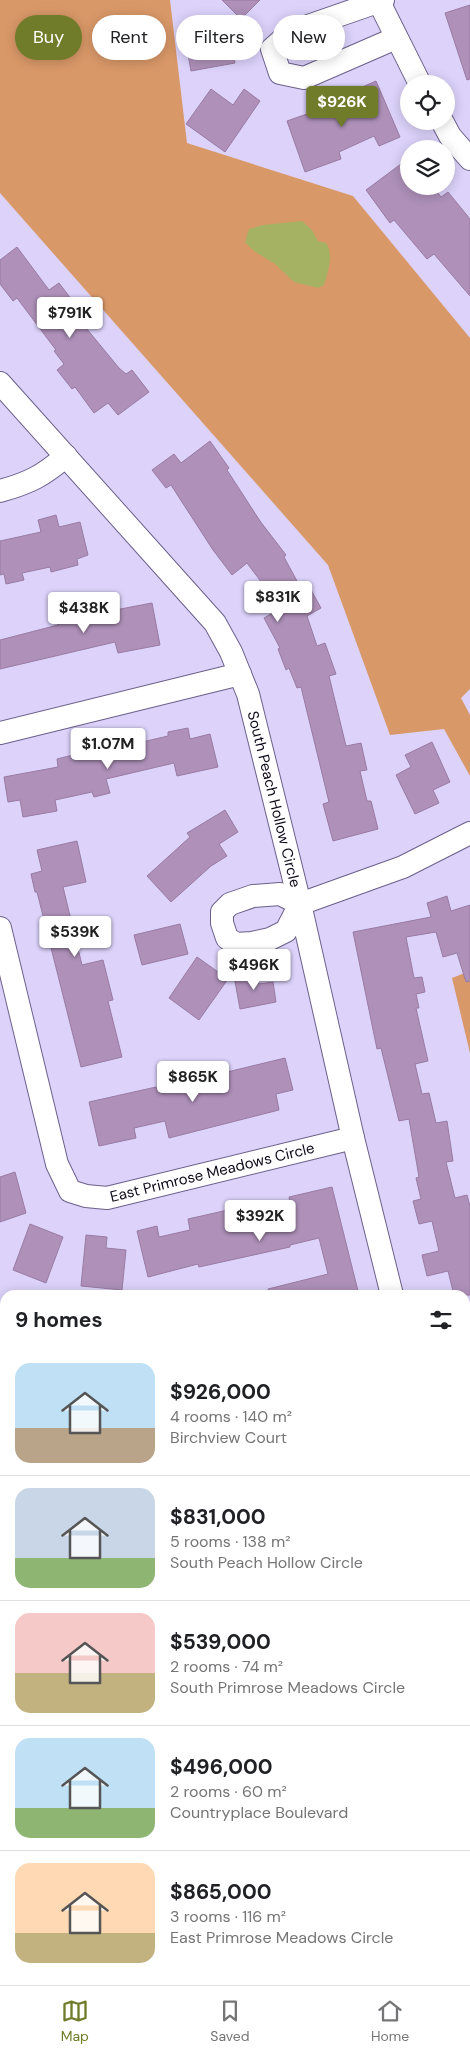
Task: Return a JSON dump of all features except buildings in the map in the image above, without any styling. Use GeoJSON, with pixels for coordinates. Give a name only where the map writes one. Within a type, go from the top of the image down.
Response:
{"type":"FeatureCollection","features":[{"type":"Feature","properties":{"kind":"street"},"geometry":{"type":"LineString","coordinates":[[396,38],[304,78],[280,73],[272,49],[291,32],[380,1],[415,75]]}},
{"type":"Feature","properties":{"kind":"street"},"geometry":{"type":"LineString","coordinates":[[447,130],[470,159]]}},
{"type":"Feature","properties":{"kind":"street","name":"South Peach Hollow Circle"},"geometry":{"type":"LineString","coordinates":[[0,383],[215,623],[231,652],[248,694],[300,904],[353,1138],[391,1290]]}},
{"type":"Feature","properties":{"kind":"street"},"geometry":{"type":"LineString","coordinates":[[0,491],[18,486],[46,474],[66,456]]}},
{"type":"Feature","properties":{"kind":"street"},"geometry":{"type":"LineString","coordinates":[[0,733],[240,674]]}},
{"type":"Feature","properties":{"kind":"street"},"geometry":{"type":"LineString","coordinates":[[300,904],[403,867],[470,832]]}},
{"type":"Feature","properties":{"kind":"street","name":"East Primrose Meadows Circle"},"geometry":{"type":"LineString","coordinates":[[0,928],[58,1164],[70,1191],[86,1196],[107,1198],[353,1138]]}},
{"type":"Feature","properties":{"kind":"shaded area"},"geometry":{"type":"Polygon","coordinates":[[[0,0],[170,0],[187,143],[353,196],[470,338],[470,689],[461,698],[470,715],[470,776],[444,729],[390,735],[328,565],[0,193],[0,0]]]}},
{"type":"Feature","properties":{"kind":"shaded area"},"geometry":{"type":"Polygon","coordinates":[[[302,221],[312,230],[318,241],[326,243],[330,252],[324,285],[318,288],[294,282],[275,264],[254,251],[245,242],[249,229],[263,225],[302,221]]]}},
{"type":"Feature","properties":{"kind":"shaded area"},"geometry":{"type":"Polygon","coordinates":[[[470,971],[470,1053],[452,978],[470,971]]]}}]}
